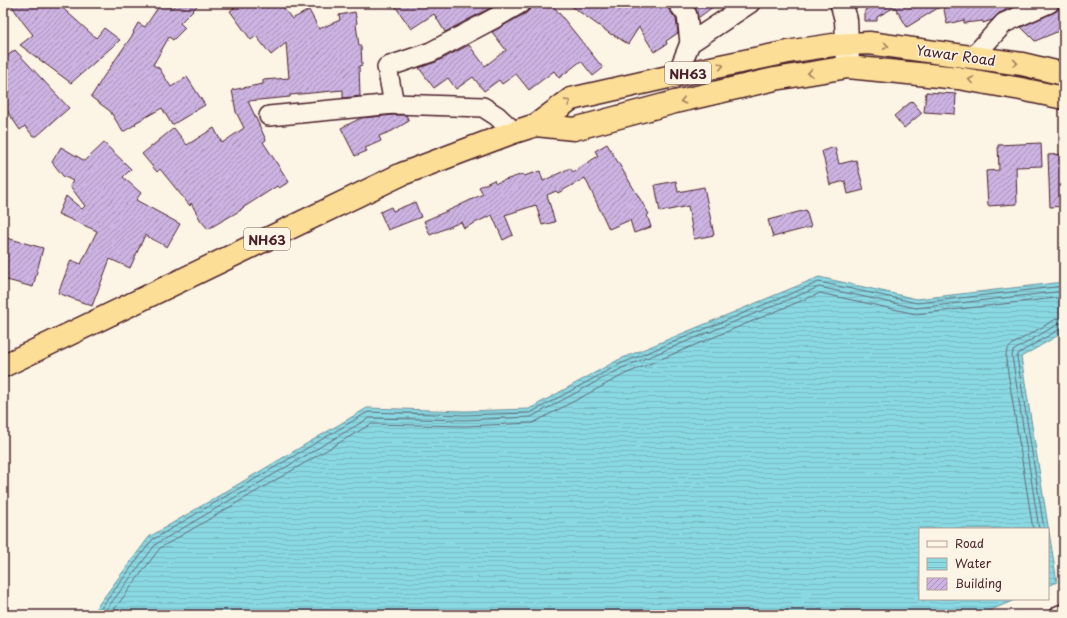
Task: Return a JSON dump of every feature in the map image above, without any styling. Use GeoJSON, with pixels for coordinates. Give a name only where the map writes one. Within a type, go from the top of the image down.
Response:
{"type":"FeatureCollection","features":[{"type":"Feature","properties":{"kind":"highway","name":"Yawar Road"},"geometry":{"type":"LineString","coordinates":[[847,44],[869,43],[973,57],[1022,64],[1064,74]]}},
{"type":"Feature","properties":{"kind":"highway","name":"NH63"},"geometry":{"type":"LineString","coordinates":[[3,366],[402,174],[536,125],[571,100],[677,75],[792,51],[847,44]]}},
{"type":"Feature","properties":{"kind":"highway","name":"NH63"},"geometry":{"type":"LineString","coordinates":[[536,125],[574,129],[675,102],[775,79],[848,67],[958,78],[1064,98]]}},
{"type":"Feature","properties":{"kind":"main road"},"geometry":{"type":"LineString","coordinates":[[848,9],[848,67]]}},
{"type":"Feature","properties":{"kind":"street"},"geometry":{"type":"LineString","coordinates":[[394,104],[387,67],[431,52],[521,3]]}},
{"type":"Feature","properties":{"kind":"street"},"geometry":{"type":"LineString","coordinates":[[677,75],[690,43],[687,15],[678,3]]}},
{"type":"Feature","properties":{"kind":"street"},"geometry":{"type":"LineString","coordinates":[[690,43],[750,3]]}},
{"type":"Feature","properties":{"kind":"street"},"geometry":{"type":"LineString","coordinates":[[973,57],[1004,23],[1049,3]]}},
{"type":"Feature","properties":{"kind":"street"},"geometry":{"type":"LineString","coordinates":[[269,116],[394,104],[483,107],[497,116],[514,132]]}},
{"type":"Feature","properties":{"kind":"street"},"geometry":{"type":"LineString","coordinates":[[1060,615],[1064,614]]}},
{"type":"Feature","properties":{"kind":"water"},"geometry":{"type":"Polygon","coordinates":[[[819,277],[917,299],[1064,282],[1064,332],[1021,357],[1048,528],[919,528],[919,600],[1015,600],[979,615],[94,615],[93,612],[149,537],[367,408],[465,411],[529,409],[618,360],[819,277]]]}},
{"type":"Feature","properties":{"kind":"water"},"geometry":{"type":"Polygon","coordinates":[[[1049,532],[1057,582],[1049,586],[1049,532]]]}},
{"type":"Feature","properties":{"kind":"building"},"geometry":{"type":"Polygon","coordinates":[[[10,3],[57,3],[96,38],[104,28],[120,40],[71,83],[20,45],[33,35],[10,3]]]}},
{"type":"Feature","properties":{"kind":"building"},"geometry":{"type":"Polygon","coordinates":[[[161,3],[164,3],[172,8],[178,3],[200,3],[180,23],[185,28],[173,40],[169,37],[153,65],[159,68],[171,87],[187,77],[205,105],[172,125],[162,108],[135,123],[136,124],[123,132],[110,111],[91,97],[134,33],[133,32],[138,23],[145,27],[161,3]]]}},
{"type":"Feature","properties":{"kind":"building"},"geometry":{"type":"Polygon","coordinates":[[[241,3],[280,3],[292,19],[309,10],[319,29],[340,20],[339,15],[355,12],[359,46],[361,46],[362,65],[359,66],[360,96],[343,98],[343,90],[248,101],[266,140],[263,142],[289,182],[279,188],[277,186],[241,210],[208,229],[201,221],[191,203],[190,206],[160,169],[157,172],[142,154],[174,128],[187,145],[214,128],[222,143],[244,128],[236,112],[232,90],[263,84],[263,80],[289,78],[286,43],[271,55],[256,36],[251,40],[230,11],[241,3]]]}},
{"type":"Feature","properties":{"kind":"building"},"geometry":{"type":"Polygon","coordinates":[[[393,3],[499,3],[445,32],[434,14],[411,29],[393,3]]]}},
{"type":"Feature","properties":{"kind":"building"},"geometry":{"type":"Polygon","coordinates":[[[532,3],[551,3],[603,68],[593,76],[581,61],[559,78],[554,71],[529,90],[516,74],[502,84],[499,80],[484,91],[473,77],[456,89],[448,78],[434,88],[419,68],[436,62],[469,45],[485,66],[506,50],[492,32],[526,13],[530,9],[532,3]]]}},
{"type":"Feature","properties":{"kind":"building"},"geometry":{"type":"Polygon","coordinates":[[[567,3],[667,3],[669,10],[676,19],[678,33],[666,41],[667,44],[654,52],[639,27],[628,44],[612,35],[567,3]]]}},
{"type":"Feature","properties":{"kind":"building"},"geometry":{"type":"Polygon","coordinates":[[[692,3],[718,3],[698,18],[696,9],[692,3]]]}},
{"type":"Feature","properties":{"kind":"building"},"geometry":{"type":"Polygon","coordinates":[[[877,3],[1011,3],[1012,8],[999,13],[992,20],[983,23],[983,21],[964,23],[964,20],[947,24],[943,5],[907,27],[895,7],[877,17],[877,21],[865,21],[865,10],[877,3]]]}},
{"type":"Feature","properties":{"kind":"building"},"geometry":{"type":"Polygon","coordinates":[[[1064,4],[1064,29],[1035,41],[1021,27],[1053,13],[1058,10],[1059,6],[1064,4]]]}},
{"type":"Feature","properties":{"kind":"building"},"geometry":{"type":"Polygon","coordinates":[[[15,50],[69,108],[37,136],[33,136],[25,126],[20,130],[3,105],[3,59],[15,50]]]}},
{"type":"Feature","properties":{"kind":"building"},"geometry":{"type":"Polygon","coordinates":[[[926,92],[956,94],[955,114],[924,112],[926,92]]]}},
{"type":"Feature","properties":{"kind":"building"},"geometry":{"type":"Polygon","coordinates":[[[912,101],[922,113],[904,128],[894,116],[912,101]]]}},
{"type":"Feature","properties":{"kind":"building"},"geometry":{"type":"Polygon","coordinates":[[[406,115],[409,121],[392,131],[379,136],[381,141],[365,148],[367,151],[355,156],[341,128],[361,118],[406,115]]]}},
{"type":"Feature","properties":{"kind":"building"},"geometry":{"type":"Polygon","coordinates":[[[104,143],[131,169],[123,177],[141,193],[136,200],[180,224],[167,247],[145,235],[130,268],[110,259],[92,306],[58,293],[71,260],[81,264],[97,231],[58,214],[66,196],[82,209],[85,206],[70,186],[73,181],[63,176],[52,162],[61,147],[85,161],[104,143]]]}},
{"type":"Feature","properties":{"kind":"building"},"geometry":{"type":"Polygon","coordinates":[[[1041,143],[1042,166],[1016,167],[1017,204],[988,206],[986,171],[999,170],[998,145],[1041,143]]]}},
{"type":"Feature","properties":{"kind":"building"},"geometry":{"type":"Polygon","coordinates":[[[607,144],[649,214],[647,215],[651,227],[634,233],[630,220],[609,229],[585,178],[558,193],[556,191],[547,195],[555,222],[542,225],[536,205],[505,215],[513,235],[503,240],[492,215],[464,228],[461,222],[430,235],[424,221],[483,194],[479,187],[494,180],[496,183],[523,174],[524,176],[540,171],[543,181],[570,168],[573,172],[598,156],[595,151],[607,144]]]}},
{"type":"Feature","properties":{"kind":"building"},"geometry":{"type":"Polygon","coordinates":[[[835,147],[839,164],[856,160],[864,190],[848,194],[845,181],[830,185],[822,151],[835,147]]]}},
{"type":"Feature","properties":{"kind":"building"},"geometry":{"type":"Polygon","coordinates":[[[1064,154],[1064,206],[1050,207],[1048,155],[1064,154]]]}},
{"type":"Feature","properties":{"kind":"building"},"geometry":{"type":"Polygon","coordinates":[[[676,181],[678,192],[704,187],[714,235],[694,239],[688,206],[660,212],[655,185],[676,181]]]}},
{"type":"Feature","properties":{"kind":"building"},"geometry":{"type":"Polygon","coordinates":[[[415,202],[421,217],[388,230],[380,212],[391,207],[393,211],[415,202]]]}},
{"type":"Feature","properties":{"kind":"building"},"geometry":{"type":"Polygon","coordinates":[[[806,210],[811,227],[773,237],[768,220],[806,210]]]}},
{"type":"Feature","properties":{"kind":"building"},"geometry":{"type":"Polygon","coordinates":[[[3,237],[43,248],[33,287],[3,279],[3,237]]]}}]}
